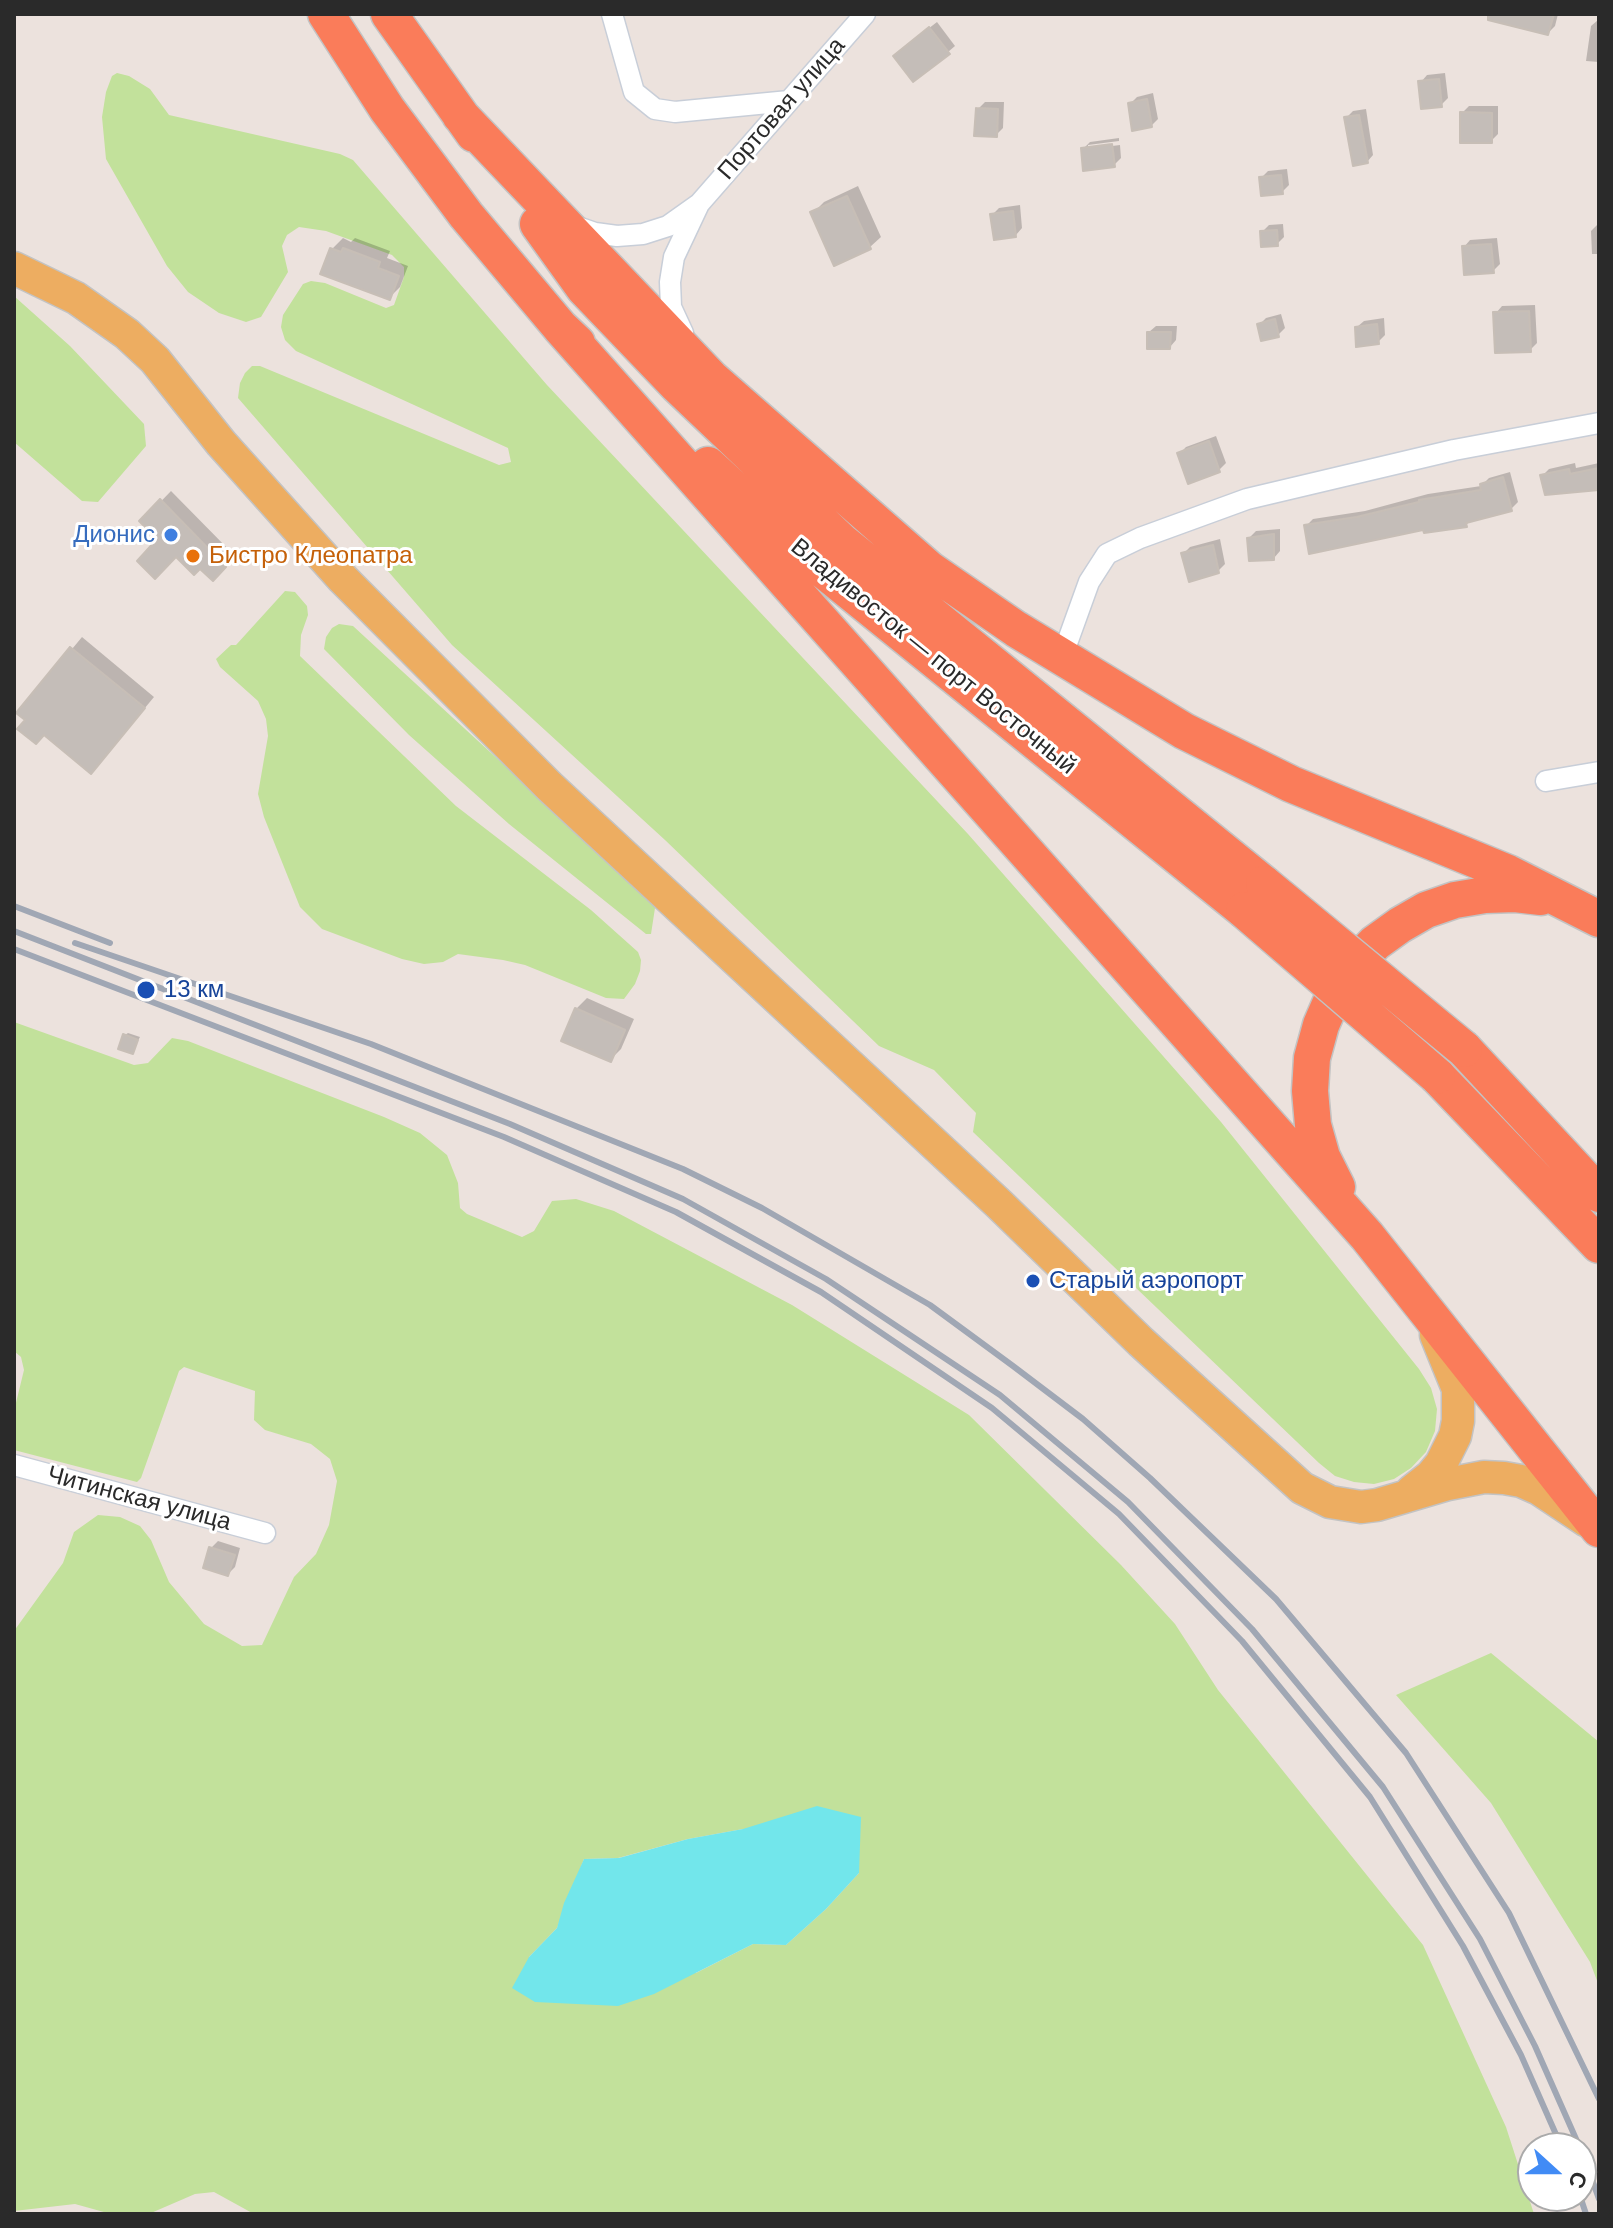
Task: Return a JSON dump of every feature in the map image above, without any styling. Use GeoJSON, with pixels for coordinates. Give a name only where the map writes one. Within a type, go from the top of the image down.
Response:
{"type":"FeatureCollection","features":[{"type":"Feature","properties":{"kind":"highway","name":"Владивосток — порт Восточный"},"geometry":{"type":"LineString","coordinates":[[326,14],[387,109],[466,215],[560,327],[817,565],[1254,897],[1464,1049],[1599,1194]]}},
{"type":"Feature","properties":{"kind":"highway","name":"Владивосток — порт Восточный"},"geometry":{"type":"LineString","coordinates":[[389,14],[584,288],[710,417],[842,542],[1254,897],[1437,1076],[1599,1245]]}},
{"type":"Feature","properties":{"kind":"highway"},"geometry":{"type":"LineString","coordinates":[[460,115],[711,378],[929,569],[1016,629],[1184,731],[1291,784],[1508,873],[1599,919]]}},
{"type":"Feature","properties":{"kind":"highway"},"geometry":{"type":"LineString","coordinates":[[560,327],[1367,1236],[1599,1530]]}},
{"type":"Feature","properties":{"kind":"highway"},"geometry":{"type":"LineString","coordinates":[[1367,1236],[1322,1157],[1313,1125],[1310,1091],[1312,1058],[1321,1025],[1334,995],[1352,967],[1375,943],[1400,925],[1426,910],[1455,900],[1515,894],[1545,898],[1599,919]]}},
{"type":"Feature","properties":{"kind":"main road"},"geometry":{"type":"LineString","coordinates":[[14,268],[76,298],[127,334],[155,360],[221,443],[343,579],[549,786],[1279,1468],[1316,1496],[1345,1506],[1377,1505],[1484,1477],[1521,1481],[1539,1489],[1599,1530]]}},
{"type":"Feature","properties":{"kind":"main road"},"geometry":{"type":"LineString","coordinates":[[1406,1495],[1420,1487],[1441,1464],[1455,1436],[1458,1421],[1458,1389],[1454,1374],[1425,1310]]}},
{"type":"Feature","properties":{"kind":"street"},"geometry":{"type":"LineString","coordinates":[[612,14],[634,92],[655,109],[675,112],[789,101]]}},
{"type":"Feature","properties":{"kind":"street","name":"Портовая улица"},"geometry":{"type":"LineString","coordinates":[[699,204],[865,14]]}},
{"type":"Feature","properties":{"kind":"street"},"geometry":{"type":"LineString","coordinates":[[560,220],[595,233],[617,236],[643,234],[668,226],[699,204]]}},
{"type":"Feature","properties":{"kind":"street"},"geometry":{"type":"LineString","coordinates":[[699,204],[674,257],[670,282],[671,307],[711,378]]}},
{"type":"Feature","properties":{"kind":"street"},"geometry":{"type":"LineString","coordinates":[[1062,657],[1089,582],[1107,554],[1140,538],[1247,499],[1454,450],[1599,423]]}},
{"type":"Feature","properties":{"kind":"street"},"geometry":{"type":"LineString","coordinates":[[1546,781],[1599,772]]}},
{"type":"Feature","properties":{"kind":"street","name":"Читинская улица"},"geometry":{"type":"LineString","coordinates":[[14,1465],[265,1533]]}},
{"type":"Feature","properties":{"kind":"green space"},"geometry":{"type":"Polygon","coordinates":[[[117,73],[129,76],[150,89],[169,115],[340,154],[353,160],[547,385],[968,834],[1221,1122],[1431,1388],[1437,1409],[1435,1431],[1426,1452],[1411,1468],[1394,1479],[1374,1484],[1335,1476],[1319,1463],[973,1132],[976,1113],[934,1070],[879,1046],[665,840],[452,645],[238,398],[245,373],[252,366],[260,366],[499,465],[511,462],[508,448],[296,351],[285,340],[281,327],[283,315],[303,284],[311,281],[325,283],[386,308],[394,305],[404,277],[404,267],[392,255],[326,231],[299,227],[287,235],[282,246],[288,272],[261,317],[246,322],[219,313],[188,292],[167,266],[106,159],[102,117],[106,92],[112,76],[117,73]]]}},
{"type":"Feature","properties":{"kind":"green space"},"geometry":{"type":"Polygon","coordinates":[[[14,296],[70,346],[144,424],[146,446],[98,502],[82,501],[14,442],[14,296]]]}},
{"type":"Feature","properties":{"kind":"green space"},"geometry":{"type":"Polygon","coordinates":[[[285,591],[295,592],[307,606],[300,656],[456,806],[591,910],[638,952],[640,971],[624,999],[606,998],[525,965],[503,960],[458,954],[443,962],[424,964],[402,959],[322,929],[300,907],[258,794],[268,736],[266,719],[258,701],[220,667],[216,659],[231,645],[236,645],[285,591]]]}},
{"type":"Feature","properties":{"kind":"green space"},"geometry":{"type":"Polygon","coordinates":[[[339,624],[353,626],[650,899],[655,908],[651,934],[646,934],[509,824],[409,735],[324,649],[326,637],[339,624]]]}},
{"type":"Feature","properties":{"kind":"green space"},"geometry":{"type":"Polygon","coordinates":[[[14,1022],[134,1065],[148,1063],[172,1038],[188,1041],[420,1133],[447,1155],[458,1183],[460,1208],[467,1214],[522,1237],[534,1231],[552,1201],[576,1199],[614,1211],[792,1305],[969,1415],[1121,1565],[1175,1624],[1218,1690],[1423,1945],[1506,2127],[1517,2161],[1517,2212],[1534,2214],[254,2214],[214,2192],[195,2194],[151,2213],[111,2214],[75,2204],[14,2211],[14,1631],[63,1563],[74,1532],[98,1515],[120,1517],[140,1526],[151,1540],[169,1582],[204,1624],[242,1646],[262,1645],[294,1577],[316,1554],[329,1525],[337,1481],[330,1459],[311,1444],[265,1430],[254,1420],[255,1391],[184,1367],[179,1371],[137,1482],[14,1450],[14,1411],[24,1370],[21,1357],[14,1351],[14,1022]],[[743,1829],[688,1839],[618,1858],[584,1859],[557,1928],[529,1957],[696,1973],[753,1944],[786,1945],[826,1909],[859,1873],[743,1829]]]}},
{"type":"Feature","properties":{"kind":"green space"},"geometry":{"type":"Polygon","coordinates":[[[1491,1653],[1599,1742],[1599,1986],[1590,1962],[1491,1803],[1396,1695],[1491,1653]]]}},
{"type":"Feature","properties":{"kind":"water"},"geometry":{"type":"Polygon","coordinates":[[[817,1806],[861,1817],[859,1873],[826,1909],[786,1945],[753,1944],[654,1994],[618,2006],[535,2002],[512,1988],[529,1957],[557,1928],[564,1903],[584,1859],[619,1858],[688,1839],[743,1829],[817,1806]]]}},
{"type":"Feature","properties":{"kind":"building"},"geometry":{"type":"Polygon","coordinates":[[[1488,14],[1554,14],[1548,35],[1488,20],[1488,14]]]}},
{"type":"Feature","properties":{"kind":"building"},"geometry":{"type":"Polygon","coordinates":[[[929,27],[950,54],[913,82],[893,56],[929,27]]]}},
{"type":"Feature","properties":{"kind":"building"},"geometry":{"type":"Polygon","coordinates":[[[1439,79],[1442,107],[1421,109],[1418,81],[1439,79]]]}},
{"type":"Feature","properties":{"kind":"building"},"geometry":{"type":"Polygon","coordinates":[[[1147,99],[1152,127],[1132,131],[1128,103],[1147,99]]]}},
{"type":"Feature","properties":{"kind":"building"},"geometry":{"type":"Polygon","coordinates":[[[976,108],[998,109],[997,137],[974,136],[976,108]]]}},
{"type":"Feature","properties":{"kind":"building"},"geometry":{"type":"Polygon","coordinates":[[[1460,112],[1492,113],[1492,143],[1460,143],[1460,112]]]}},
{"type":"Feature","properties":{"kind":"building"},"geometry":{"type":"Polygon","coordinates":[[[1359,115],[1368,163],[1353,166],[1344,117],[1359,115]]]}},
{"type":"Feature","properties":{"kind":"building"},"geometry":{"type":"Polygon","coordinates":[[[1112,144],[1115,167],[1083,171],[1081,148],[1112,144]]]}},
{"type":"Feature","properties":{"kind":"building"},"geometry":{"type":"Polygon","coordinates":[[[1281,175],[1283,194],[1261,196],[1259,177],[1281,175]]]}},
{"type":"Feature","properties":{"kind":"building"},"geometry":{"type":"Polygon","coordinates":[[[847,196],[871,249],[834,266],[810,212],[847,196]]]}},
{"type":"Feature","properties":{"kind":"building"},"geometry":{"type":"Polygon","coordinates":[[[1013,211],[1016,237],[994,240],[990,214],[1013,211]]]}},
{"type":"Feature","properties":{"kind":"building"},"geometry":{"type":"Polygon","coordinates":[[[1277,230],[1278,246],[1261,247],[1260,231],[1277,230]]]}},
{"type":"Feature","properties":{"kind":"building"},"geometry":{"type":"Polygon","coordinates":[[[1491,244],[1494,273],[1464,275],[1462,246],[1491,244]]]}},
{"type":"Feature","properties":{"kind":"building"},"geometry":{"type":"Polygon","coordinates":[[[330,248],[341,252],[343,248],[380,262],[378,268],[399,276],[390,300],[320,274],[330,248]]]}},
{"type":"Feature","properties":{"kind":"building"},"geometry":{"type":"Polygon","coordinates":[[[1529,311],[1531,352],[1495,353],[1493,312],[1529,311]]]}},
{"type":"Feature","properties":{"kind":"building"},"geometry":{"type":"Polygon","coordinates":[[[1275,319],[1279,337],[1261,341],[1257,324],[1275,319]]]}},
{"type":"Feature","properties":{"kind":"building"},"geometry":{"type":"Polygon","coordinates":[[[1377,324],[1379,344],[1356,347],[1355,327],[1377,324]]]}},
{"type":"Feature","properties":{"kind":"building"},"geometry":{"type":"Polygon","coordinates":[[[1147,332],[1171,332],[1170,349],[1147,349],[1147,332]]]}},
{"type":"Feature","properties":{"kind":"building"},"geometry":{"type":"Polygon","coordinates":[[[1209,441],[1220,472],[1188,484],[1177,453],[1209,441]]]}},
{"type":"Feature","properties":{"kind":"building"},"geometry":{"type":"Polygon","coordinates":[[[1599,468],[1599,490],[1545,495],[1540,475],[1569,469],[1570,474],[1599,468]]]}},
{"type":"Feature","properties":{"kind":"building"},"geometry":{"type":"Polygon","coordinates":[[[1503,477],[1512,511],[1466,523],[1467,527],[1424,533],[1423,530],[1309,554],[1304,525],[1357,517],[1419,500],[1481,490],[1480,484],[1503,477]]]}},
{"type":"Feature","properties":{"kind":"building"},"geometry":{"type":"Polygon","coordinates":[[[160,499],[226,567],[213,581],[200,569],[194,575],[176,557],[155,579],[137,561],[157,539],[139,521],[160,499]]]}},
{"type":"Feature","properties":{"kind":"building"},"geometry":{"type":"Polygon","coordinates":[[[1274,534],[1274,560],[1249,561],[1247,538],[1274,534]]]}},
{"type":"Feature","properties":{"kind":"building"},"geometry":{"type":"Polygon","coordinates":[[[1213,545],[1219,573],[1189,582],[1181,553],[1213,545]]]}},
{"type":"Feature","properties":{"kind":"building"},"geometry":{"type":"Polygon","coordinates":[[[70,647],[145,708],[91,774],[44,735],[36,744],[17,729],[25,720],[16,713],[70,647]]]}},
{"type":"Feature","properties":{"kind":"building"},"geometry":{"type":"Polygon","coordinates":[[[575,1008],[625,1030],[611,1062],[561,1041],[575,1008]]]}},
{"type":"Feature","properties":{"kind":"building"},"geometry":{"type":"Polygon","coordinates":[[[123,1034],[138,1040],[133,1054],[118,1049],[123,1034]]]}},
{"type":"Feature","properties":{"kind":"building"},"geometry":{"type":"Polygon","coordinates":[[[209,1547],[235,1555],[228,1576],[203,1568],[209,1547]]]}},
{"type":"Feature","properties":{"kind":"railway"},"geometry":{"type":"LineString","coordinates":[[14,906],[110,943]]}},
{"type":"Feature","properties":{"kind":"railway"},"geometry":{"type":"LineString","coordinates":[[14,931],[510,1124],[683,1199],[826,1279],[1000,1395],[1128,1502],[1252,1629],[1383,1787],[1480,1939],[1535,2046],[1573,2132]]}},
{"type":"Feature","properties":{"kind":"railway"},"geometry":{"type":"LineString","coordinates":[[75,943],[371,1044],[683,1169],[762,1208],[930,1305],[1083,1419],[1150,1478],[1276,1599],[1406,1753],[1509,1913],[1599,2099]]}},
{"type":"Feature","properties":{"kind":"railway"},"geometry":{"type":"LineString","coordinates":[[14,949],[504,1137],[676,1212],[821,1292],[992,1408],[1119,1514],[1242,1641],[1370,1797],[1463,1946],[1521,2055],[1555,2132]]}},
{"type":"Feature","properties":{"kind":"railway"},"geometry":{"type":"LineString","coordinates":[[1597,2193],[1599,2199]]}},
{"type":"Feature","properties":{"kind":"place","name":"Дионис"},"geometry":{"type":"Point","coordinates":[171,535]}},
{"type":"Feature","properties":{"kind":"place","name":"Бистро Клеопатра"},"geometry":{"type":"Point","coordinates":[193,556]}},
{"type":"Feature","properties":{"kind":"place","name":"13 км"},"geometry":{"type":"Point","coordinates":[146,990]}},
{"type":"Feature","properties":{"kind":"place","name":"Старый аэропорт"},"geometry":{"type":"Point","coordinates":[1033,1281]}}]}
